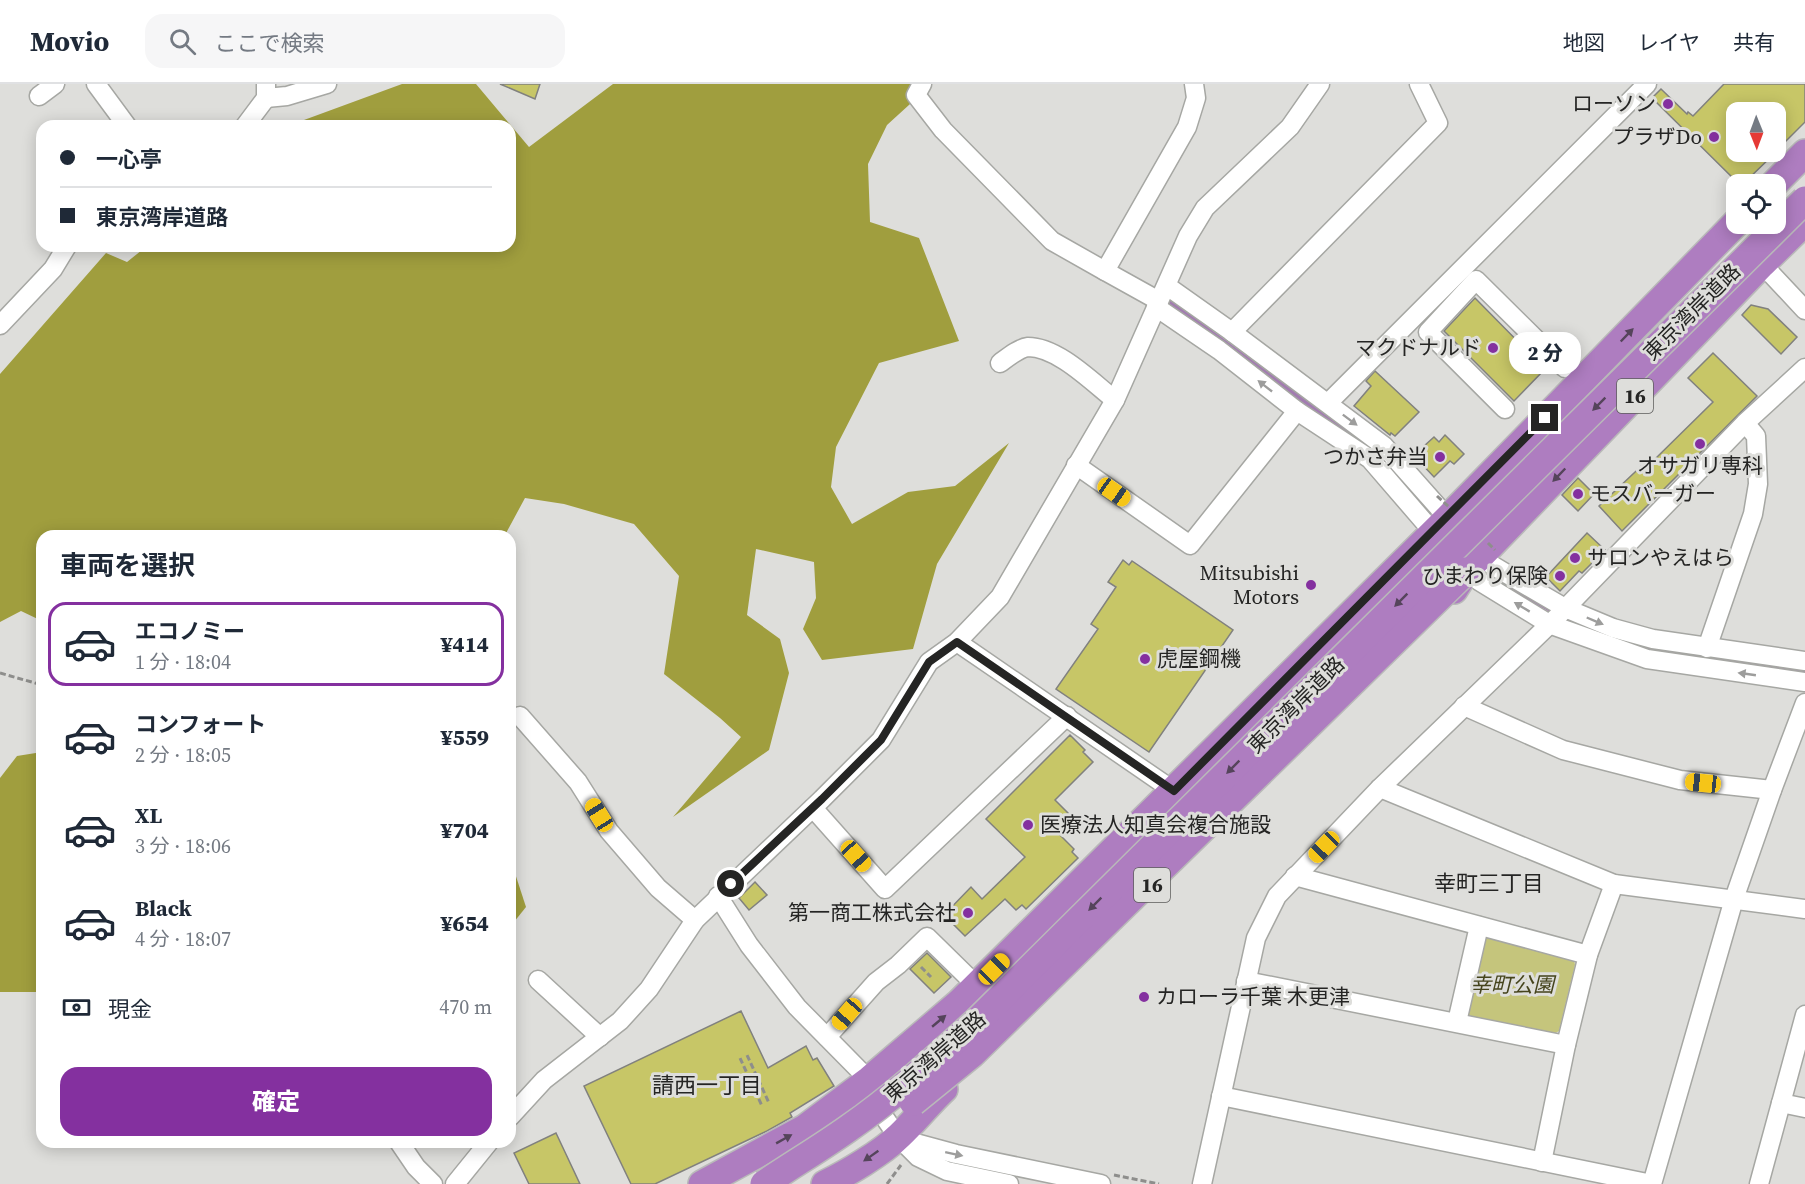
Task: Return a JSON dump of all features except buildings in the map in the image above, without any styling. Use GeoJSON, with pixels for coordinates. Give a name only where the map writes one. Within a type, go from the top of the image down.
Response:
{"type":"FeatureCollection","features":[{"type":"Feature","properties":{"kind":"highway"},"geometry":{"type":"LineString","coordinates":[[1784,174],[1805,153]]}},
{"type":"Feature","properties":{"kind":"highway","name":"東京湾岸道路"},"geometry":{"type":"LineString","coordinates":[[764,1184],[849,1128],[925,1069],[976,1022],[1805,200]]}},
{"type":"Feature","properties":{"kind":"highway","name":"16"},"geometry":{"type":"LineString","coordinates":[[810,1154],[857,1140],[891,1118],[972,1054],[1474,563],[1805,222]]}},
{"type":"Feature","properties":{"kind":"highway","name":"東京湾岸道路"},"geometry":{"type":"LineString","coordinates":[[702,1184],[805,1128],[869,1080],[952,1010],[1441,525],[1726,233]]}},
{"type":"Feature","properties":{"kind":"highway","name":"16"},"geometry":{"type":"LineString","coordinates":[[825,1184],[844,1175],[898,1137],[926,1106],[1454,589],[1474,563]]}},
{"type":"Feature","properties":{"kind":"street"},"geometry":{"type":"LineString","coordinates":[[39,96],[55,84]]}},
{"type":"Feature","properties":{"kind":"street"},"geometry":{"type":"LineString","coordinates":[[96,84],[123,120]]}},
{"type":"Feature","properties":{"kind":"street"},"geometry":{"type":"LineString","coordinates":[[249,120],[266,91],[287,96],[327,84]]}},
{"type":"Feature","properties":{"kind":"street"},"geometry":{"type":"LineString","coordinates":[[922,84],[916,95],[944,130],[1052,241],[1116,279],[1232,332],[1384,446],[1441,525],[1474,563],[1479,581],[1557,615],[1647,659],[1805,682]]}},
{"type":"Feature","properties":{"kind":"street"},"geometry":{"type":"LineString","coordinates":[[1105,272],[1187,127],[1196,98],[1194,84]]}},
{"type":"Feature","properties":{"kind":"street"},"geometry":{"type":"LineString","coordinates":[[516,1110],[544,1080],[620,1021],[649,989],[695,920],[881,740],[929,662],[957,642],[1000,597],[1115,400],[1188,236],[1205,208],[1290,127],[1320,84]]}},
{"type":"Feature","properties":{"kind":"street"},"geometry":{"type":"LineString","coordinates":[[1232,332],[1438,123],[1419,84]]}},
{"type":"Feature","properties":{"kind":"street"},"geometry":{"type":"LineString","coordinates":[[1328,403],[1647,84]]}},
{"type":"Feature","properties":{"kind":"street"},"geometry":{"type":"LineString","coordinates":[[0,325],[54,269],[64,252]]}},
{"type":"Feature","properties":{"kind":"street"},"geometry":{"type":"LineString","coordinates":[[1762,264],[1805,310]]}},
{"type":"Feature","properties":{"kind":"street"},"geometry":{"type":"LineString","coordinates":[[1505,409],[1428,332],[1476,280],[1565,368]]}},
{"type":"Feature","properties":{"kind":"street"},"geometry":{"type":"LineString","coordinates":[[1161,298],[1219,350],[1297,411],[1370,459],[1441,525]]}},
{"type":"Feature","properties":{"kind":"street"},"geometry":{"type":"LineString","coordinates":[[1000,363],[1026,347],[1047,350],[1075,368],[1115,400]]}},
{"type":"Feature","properties":{"kind":"street"},"geometry":{"type":"LineString","coordinates":[[1202,1184],[1256,938],[1277,896],[1380,788],[1557,615],[1746,423],[1805,368]]}},
{"type":"Feature","properties":{"kind":"street"},"geometry":{"type":"LineString","coordinates":[[1076,465],[1190,545],[1297,411]]}},
{"type":"Feature","properties":{"kind":"street"},"geometry":{"type":"LineString","coordinates":[[1707,648],[1754,514],[1758,484],[1756,436],[1746,423]]}},
{"type":"Feature","properties":{"kind":"street"},"geometry":{"type":"LineString","coordinates":[[1557,615],[1653,639],[1805,661]]}},
{"type":"Feature","properties":{"kind":"street"},"geometry":{"type":"LineString","coordinates":[[957,642],[1174,791]]}},
{"type":"Feature","properties":{"kind":"street"},"geometry":{"type":"LineString","coordinates":[[1221,1096],[1652,1184],[1734,899],[1805,703]]}},
{"type":"Feature","properties":{"kind":"street"},"geometry":{"type":"LineString","coordinates":[[1464,706],[1563,750],[1680,780],[1772,790]]}},
{"type":"Feature","properties":{"kind":"street"},"geometry":{"type":"LineString","coordinates":[[520,716],[578,782],[609,831],[658,888],[695,920]]}},
{"type":"Feature","properties":{"kind":"street"},"geometry":{"type":"LineString","coordinates":[[813,808],[885,889],[1067,716]]}},
{"type":"Feature","properties":{"kind":"street"},"geometry":{"type":"LineString","coordinates":[[1380,788],[1614,884],[1805,909]]}},
{"type":"Feature","properties":{"kind":"street"},"geometry":{"type":"LineString","coordinates":[[1295,876],[1588,955]]}},
{"type":"Feature","properties":{"kind":"street"},"geometry":{"type":"LineString","coordinates":[[1542,1162],[1566,1045],[1588,955],[1614,884]]}},
{"type":"Feature","properties":{"kind":"street"},"geometry":{"type":"LineString","coordinates":[[718,896],[749,945],[783,989],[869,1080],[880,1112],[898,1137],[918,1157],[947,1171],[1009,1184]]}},
{"type":"Feature","properties":{"kind":"street"},"geometry":{"type":"LineString","coordinates":[[1456,1022],[1479,926]]}},
{"type":"Feature","properties":{"kind":"street"},"geometry":{"type":"LineString","coordinates":[[827,1037],[876,982],[898,965],[927,937],[977,986]]}},
{"type":"Feature","properties":{"kind":"street"},"geometry":{"type":"LineString","coordinates":[[538,980],[600,1037]]}},
{"type":"Feature","properties":{"kind":"street"},"geometry":{"type":"LineString","coordinates":[[1246,981],[1566,1045]]}},
{"type":"Feature","properties":{"kind":"street"},"geometry":{"type":"LineString","coordinates":[[1759,1184],[1805,1015]]}},
{"type":"Feature","properties":{"kind":"street"},"geometry":{"type":"LineString","coordinates":[[1782,1103],[1805,1108]]}},
{"type":"Feature","properties":{"kind":"street"},"geometry":{"type":"LineString","coordinates":[[898,1137],[938,1150],[1107,1179]]}},
{"type":"Feature","properties":{"kind":"street"},"geometry":{"type":"LineString","coordinates":[[403,1148],[416,1167],[433,1184]]}},
{"type":"Feature","properties":{"kind":"street"},"geometry":{"type":"LineString","coordinates":[[455,1184],[484,1148]]}},
{"type":"Feature","properties":{"kind":"path"},"geometry":{"type":"LineString","coordinates":[[0,673],[36,683]]}},
{"type":"Feature","properties":{"kind":"path"},"geometry":{"type":"LineString","coordinates":[[921,967],[931,977]]}},
{"type":"Feature","properties":{"kind":"path"},"geometry":{"type":"LineString","coordinates":[[747,1055],[770,1102]]}},
{"type":"Feature","properties":{"kind":"path"},"geometry":{"type":"LineString","coordinates":[[740,1058],[762,1106]]}},
{"type":"Feature","properties":{"kind":"path"},"geometry":{"type":"LineString","coordinates":[[1107,1179],[1159,1184]]}},
{"type":"Feature","properties":{"kind":"green space","name":"幸町公園"},"geometry":{"type":"Polygon","coordinates":[[[1487,937],[1574,960],[1575,965],[1559,1031],[1552,1035],[1466,1016],[1481,939],[1487,937]]]}},
{"type":"Feature","properties":{"kind":"shaded area"},"geometry":{"type":"Polygon","coordinates":[[[402,84],[476,84],[506,120],[304,120],[402,84]]]}},
{"type":"Feature","properties":{"kind":"shaded area"},"geometry":{"type":"Polygon","coordinates":[[[613,84],[932,84],[887,125],[868,164],[870,222],[919,238],[959,341],[879,363],[836,447],[831,487],[852,524],[908,492],[955,486],[1009,443],[937,564],[913,649],[822,660],[803,629],[816,598],[814,562],[756,549],[747,615],[780,639],[789,673],[769,750],[673,817],[741,737],[664,674],[679,576],[634,524],[564,504],[525,498],[508,530],[36,530],[36,618],[21,611],[0,622],[0,374],[106,253],[127,262],[140,252],[516,252],[516,132],[529,147],[613,84]]]}},
{"type":"Feature","properties":{"kind":"shaded area"},"geometry":{"type":"Polygon","coordinates":[[[36,753],[36,992],[0,992],[0,778],[17,756],[36,753]]]}},
{"type":"Feature","properties":{"kind":"shaded area"},"geometry":{"type":"Polygon","coordinates":[[[516,876],[526,907],[516,920],[516,876]]]}},
{"type":"Feature","properties":{"kind":"waterway"},"geometry":{"type":"LineString","coordinates":[[1167,300],[1364,445]]}},
{"type":"Feature","properties":{"kind":"waterway"},"geometry":{"type":"LineString","coordinates":[[1388,467],[1398,477]]}},
{"type":"Feature","properties":{"kind":"waterway"},"geometry":{"type":"LineString","coordinates":[[1511,588],[1557,613]]}},
{"type":"Feature","properties":{"kind":"waterway"},"geometry":{"type":"LineString","coordinates":[[1633,642],[1686,655],[1805,673]]}},
{"type":"Feature","properties":{"kind":"place","name":"ローソン"},"geometry":{"type":"Point","coordinates":[1668,104]}},
{"type":"Feature","properties":{"kind":"place","name":"プラザDo"},"geometry":{"type":"Point","coordinates":[1714,137]}},
{"type":"Feature","properties":{"kind":"place","name":"マクドナルド"},"geometry":{"type":"Point","coordinates":[1493,348]}},
{"type":"Feature","properties":{"kind":"place","name":"オサガリ専科"},"geometry":{"type":"Point","coordinates":[1700,444]}},
{"type":"Feature","properties":{"kind":"place","name":"つかさ弁当"},"geometry":{"type":"Point","coordinates":[1440,457]}},
{"type":"Feature","properties":{"kind":"place","name":"モスバーガー"},"geometry":{"type":"Point","coordinates":[1578,494]}},
{"type":"Feature","properties":{"kind":"place","name":"サロンやえはら"},"geometry":{"type":"Point","coordinates":[1575,558]}},
{"type":"Feature","properties":{"kind":"place","name":"ひまわり保険"},"geometry":{"type":"Point","coordinates":[1560,576]}},
{"type":"Feature","properties":{"kind":"place","name":"Mitsubishi Motors"},"geometry":{"type":"Point","coordinates":[1311,585]}},
{"type":"Feature","properties":{"kind":"place","name":"虎屋鋼機"},"geometry":{"type":"Point","coordinates":[1145,659]}},
{"type":"Feature","properties":{"kind":"place","name":"医療法人知真会複合施設"},"geometry":{"type":"Point","coordinates":[1028,825]}},
{"type":"Feature","properties":{"kind":"place","name":"第一商工株式会社"},"geometry":{"type":"Point","coordinates":[968,913]}},
{"type":"Feature","properties":{"kind":"place","name":"カローラ千葉 木更津"},"geometry":{"type":"Point","coordinates":[1144,997]}},
{"type":"Feature","properties":{"kind":"district","name":"幸町三丁目"},"geometry":{"type":"Point","coordinates":[1489,883]}},
{"type":"Feature","properties":{"kind":"district","name":"請西一丁目"},"geometry":{"type":"Point","coordinates":[707,1085]}},
{"type":"Feature","properties":{"kind":"route"},"geometry":{"type":"LineString","coordinates":[[731,884],[881,740],[929,662],[957,642],[1174,791],[1545,418]]}}]}
